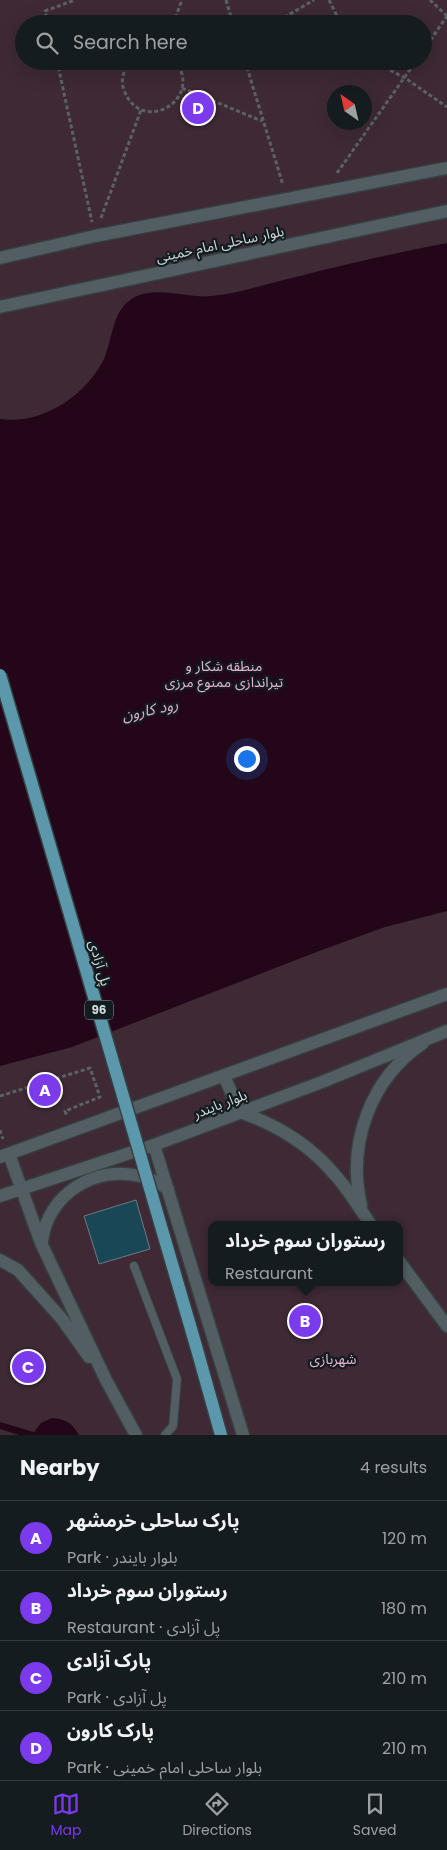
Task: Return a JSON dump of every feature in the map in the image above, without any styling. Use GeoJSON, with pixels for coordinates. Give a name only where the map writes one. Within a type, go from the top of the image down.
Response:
{"type":"FeatureCollection","features":[{"type":"Feature","properties":{"kind":"main road","name":"پل آزادی"},"geometry":{"type":"LineString","coordinates":[[0,675],[221,1435]]}},
{"type":"Feature","properties":{"kind":"street"},"geometry":{"type":"LineString","coordinates":[[0,258],[95,236],[447,168]]}},
{"type":"Feature","properties":{"kind":"street","name":"بلوار ساحلی امام خمینی"},"geometry":{"type":"LineString","coordinates":[[0,307],[447,211]]}},
{"type":"Feature","properties":{"kind":"street","name":"بلوار بایندر"},"geometry":{"type":"LineString","coordinates":[[4,1156],[447,994]]}},
{"type":"Feature","properties":{"kind":"street","name":"بلوار بایندر"},"geometry":{"type":"LineString","coordinates":[[0,1196],[154,1145],[322,1082],[447,1031]]}},
{"type":"Feature","properties":{"kind":"street"},"geometry":{"type":"LineString","coordinates":[[362,1212],[356,1174],[360,1135],[366,1116],[374,1097],[399,1062],[433,1036]]}},
{"type":"Feature","properties":{"kind":"street"},"geometry":{"type":"LineString","coordinates":[[224,1076],[240,1112],[261,1120],[300,1142],[335,1174],[368,1221]]}},
{"type":"Feature","properties":{"kind":"street"},"geometry":{"type":"LineString","coordinates":[[154,1145],[243,1435]]}},
{"type":"Feature","properties":{"kind":"street"},"geometry":{"type":"LineString","coordinates":[[4,1156],[21,1188],[42,1242],[106,1380],[136,1435]]}},
{"type":"Feature","properties":{"kind":"street"},"geometry":{"type":"LineString","coordinates":[[42,1242],[43,1229],[50,1214],[59,1202],[82,1182],[96,1177],[127,1173],[156,1181],[168,1189]]}},
{"type":"Feature","properties":{"kind":"street"},"geometry":{"type":"LineString","coordinates":[[0,1260],[18,1270],[62,1319],[106,1380]]}},
{"type":"Feature","properties":{"kind":"street"},"geometry":{"type":"LineString","coordinates":[[403,1267],[447,1326]]}},
{"type":"Feature","properties":{"kind":"lane"},"geometry":{"type":"LineString","coordinates":[[134,1266],[177,1379],[173,1426],[165,1435]]}},
{"type":"Feature","properties":{"kind":"path"},"geometry":{"type":"LineString","coordinates":[[47,15],[46,11],[75,0]]}},
{"type":"Feature","properties":{"kind":"path"},"geometry":{"type":"LineString","coordinates":[[176,15],[182,0]]}},
{"type":"Feature","properties":{"kind":"path"},"geometry":{"type":"LineString","coordinates":[[226,0],[230,15]]}},
{"type":"Feature","properties":{"kind":"path"},"geometry":{"type":"LineString","coordinates":[[288,15],[314,0]]}},
{"type":"Feature","properties":{"kind":"path"},"geometry":{"type":"LineString","coordinates":[[329,0],[336,15]]}},
{"type":"Feature","properties":{"kind":"path"},"geometry":{"type":"LineString","coordinates":[[430,0],[447,16],[432,38]]}},
{"type":"Feature","properties":{"kind":"path"},"geometry":{"type":"LineString","coordinates":[[58,70],[95,236]]}},
{"type":"Feature","properties":{"kind":"path"},"geometry":{"type":"LineString","coordinates":[[124,70],[121,84],[127,100],[141,110],[158,112],[174,103],[182,88],[180,70]]}},
{"type":"Feature","properties":{"kind":"path"},"geometry":{"type":"LineString","coordinates":[[248,70],[287,199]]}},
{"type":"Feature","properties":{"kind":"path"},"geometry":{"type":"LineString","coordinates":[[390,70],[447,107]]}},
{"type":"Feature","properties":{"kind":"path"},"geometry":{"type":"LineString","coordinates":[[323,192],[410,70]]}},
{"type":"Feature","properties":{"kind":"path"},"geometry":{"type":"LineString","coordinates":[[182,88],[263,122]]}},
{"type":"Feature","properties":{"kind":"path"},"geometry":{"type":"LineString","coordinates":[[95,236],[141,110]]}},
{"type":"Feature","properties":{"kind":"path"},"geometry":{"type":"LineString","coordinates":[[0,1096],[90,1068],[100,1097],[65,1111],[72,1131]]}},
{"type":"Feature","properties":{"kind":"green space","name":"منطقه شکار و تیراندازی ممنوع مرزی"},"geometry":{"type":"Polygon","coordinates":[[[0,0],[447,0],[447,1435],[0,1435],[0,0]]]}},
{"type":"Feature","properties":{"kind":"water","name":"رود کارون"},"geometry":{"type":"Polygon","coordinates":[[[447,243],[447,911],[385,927],[72,1047],[0,1066],[0,419],[31,418],[60,406],[73,397],[95,374],[103,361],[116,318],[120,311],[133,298],[142,294],[161,292],[201,296],[222,295],[352,263],[447,243]]]}},
{"type":"Feature","properties":{"kind":"water"},"geometry":{"type":"Polygon","coordinates":[[[52,1418],[68,1422],[79,1435],[19,1435],[0,1429],[0,1422],[34,1432],[41,1423],[52,1418]]]}},
{"type":"Feature","properties":{"kind":"building"},"geometry":{"type":"Polygon","coordinates":[[[136,1200],[150,1249],[99,1264],[84,1216],[136,1200]]]}},
{"type":"Feature","properties":{"kind":"place","name":"پارک کارون"},"geometry":{"type":"Point","coordinates":[198,108]}},
{"type":"Feature","properties":{"kind":"place","name":"پارک ساحلی خرمشهر"},"geometry":{"type":"Point","coordinates":[45,1090]}},
{"type":"Feature","properties":{"kind":"place","name":"رستوران سوم خرداد"},"geometry":{"type":"Point","coordinates":[305,1321]}},
{"type":"Feature","properties":{"kind":"place","name":"پارک آزادی"},"geometry":{"type":"Point","coordinates":[28,1367]}},
{"type":"Feature","properties":{"kind":"park label","name":"شهربازی"},"geometry":{"type":"Point","coordinates":[333,1359]}}]}
